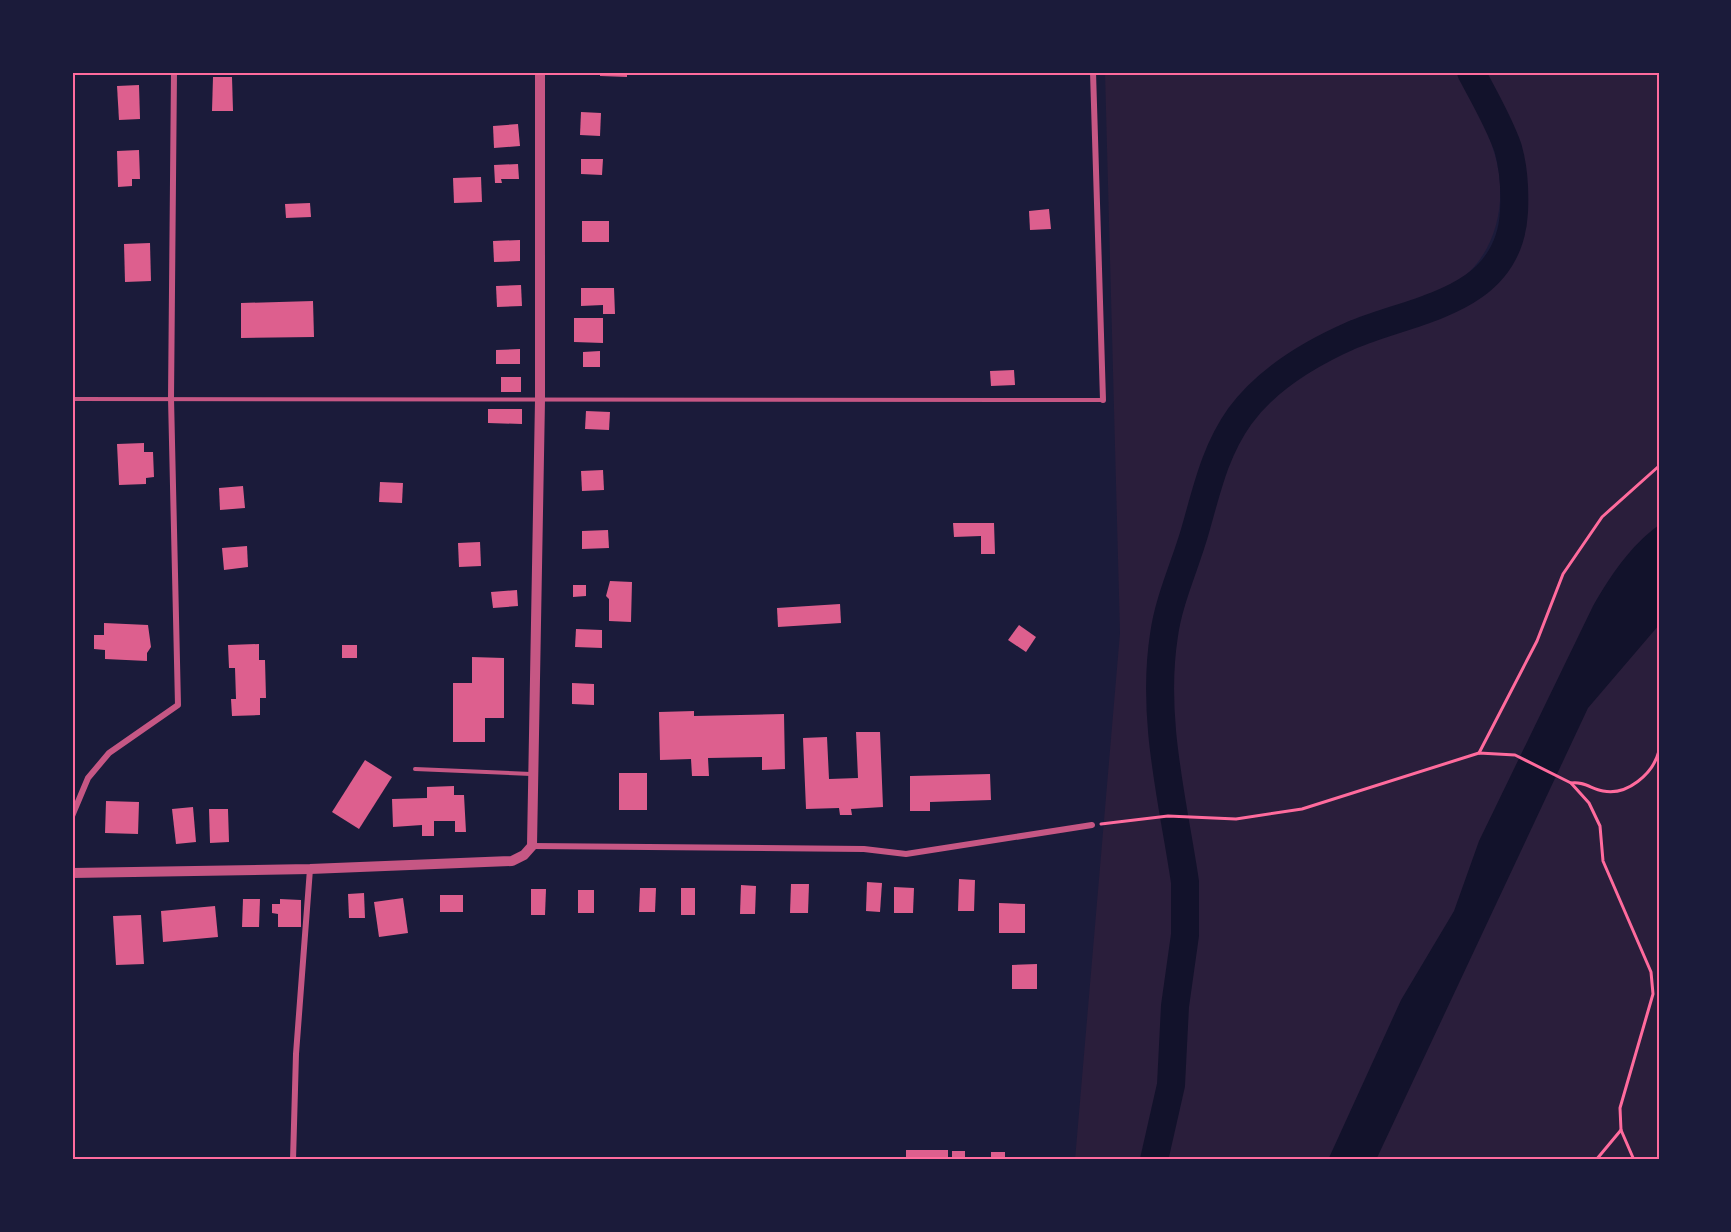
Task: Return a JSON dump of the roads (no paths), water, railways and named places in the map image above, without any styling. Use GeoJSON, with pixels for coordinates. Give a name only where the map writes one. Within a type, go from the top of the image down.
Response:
{"type":"FeatureCollection","features":[{"type":"Feature","properties":{"kind":"street"},"geometry":{"type":"LineString","coordinates":[[72,816],[88,778],[110,753],[178,705],[171,398],[174,72]]}},
{"type":"Feature","properties":{"kind":"street"},"geometry":{"type":"LineString","coordinates":[[72,873],[310,869],[512,861],[524,855],[532,846],[540,400],[540,72]]}},
{"type":"Feature","properties":{"kind":"street"},"geometry":{"type":"LineString","coordinates":[[1093,72],[1103,400]]}},
{"type":"Feature","properties":{"kind":"street"},"geometry":{"type":"LineString","coordinates":[[532,846],[864,849],[906,854],[1092,825]]}},
{"type":"Feature","properties":{"kind":"street"},"geometry":{"type":"LineString","coordinates":[[293,1160],[296,1054],[310,869]]}},
{"type":"Feature","properties":{"kind":"lane"},"geometry":{"type":"LineString","coordinates":[[72,399],[1103,400]]}},
{"type":"Feature","properties":{"kind":"lane"},"geometry":{"type":"LineString","coordinates":[[415,769],[535,774]]}},
{"type":"Feature","properties":{"kind":"waterway"},"geometry":{"type":"LineString","coordinates":[[1154,1160],[1171,1085],[1175,1006],[1185,935],[1185,882],[1165,759],[1160,697],[1164,635],[1170,608],[1218,457],[1231,429],[1263,390],[1291,368],[1321,350],[1352,335],[1455,297],[1477,283],[1496,265],[1508,242],[1514,212],[1513,172],[1504,138],[1471,72]]}}]}
